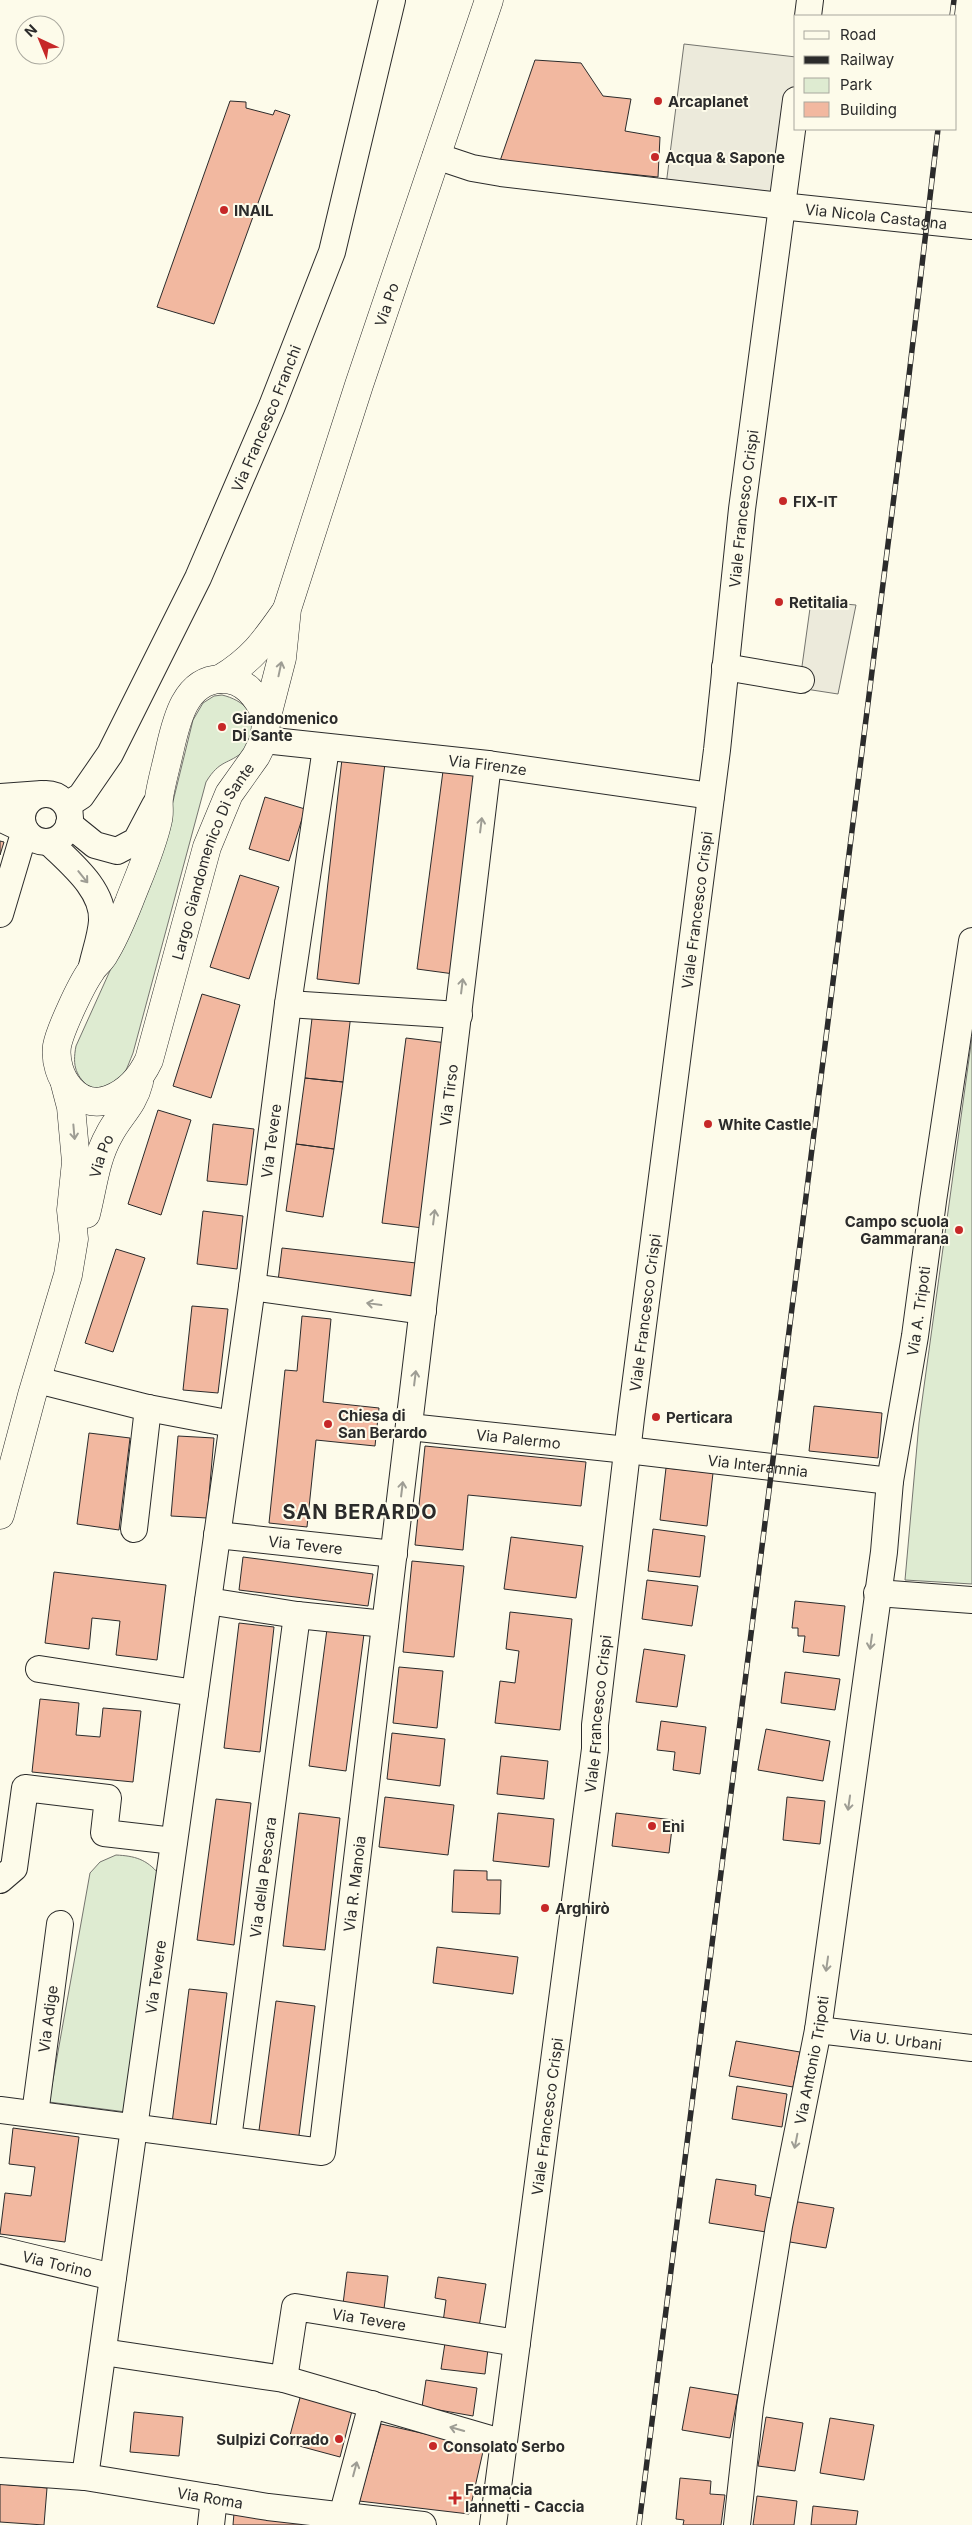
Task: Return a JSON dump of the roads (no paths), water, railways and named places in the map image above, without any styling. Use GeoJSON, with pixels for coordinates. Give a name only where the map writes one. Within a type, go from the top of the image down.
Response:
{"type":"FeatureCollection","features":[{"type":"Feature","properties":{"kind":"main road","name":"Via Po"},"geometry":{"type":"LineString","coordinates":[[266,728],[282,658],[287,609],[489,0]]}},
{"type":"Feature","properties":{"kind":"main road","name":"Via Po"},"geometry":{"type":"LineString","coordinates":[[220,679],[241,666],[257,652],[287,609]]}},
{"type":"Feature","properties":{"kind":"main road"},"geometry":{"type":"LineString","coordinates":[[65,1084],[58,1062],[57,1047],[61,1033],[91,971],[104,955],[138,879],[159,819],[159,798],[176,726],[183,705],[198,688],[220,679],[232,680],[251,691],[266,728]]}},
{"type":"Feature","properties":{"kind":"main road","name":"Largo Giandomenico Di Sante"},"geometry":{"type":"LineString","coordinates":[[65,1084],[88,1101],[98,1101],[109,1100],[120,1094],[140,1078],[156,1038],[207,847],[229,794],[256,756],[266,728]]}},
{"type":"Feature","properties":{"kind":"main road","name":"Via Po"},"geometry":{"type":"LineString","coordinates":[[74,1238],[86,1213],[97,1162],[109,1135],[135,1098],[140,1078]]}},
{"type":"Feature","properties":{"kind":"main road","name":"Via Po"},"geometry":{"type":"LineString","coordinates":[[0,1515],[34,1387],[68,1275],[74,1238],[71,1210],[76,1162],[75,1134],[65,1084]]}},
{"type":"Feature","properties":{"kind":"main road","name":"Via Po"},"geometry":{"type":"LineString","coordinates":[[0,1475],[34,1387]]}},
{"type":"Feature","properties":{"kind":"street","name":"Via Francesco Franchi"},"geometry":{"type":"LineString","coordinates":[[68,815],[110,754],[198,578],[272,406],[332,252],[392,0]]}},
{"type":"Feature","properties":{"kind":"street"},"geometry":{"type":"LineString","coordinates":[[808,15],[810,0]]}},
{"type":"Feature","properties":{"kind":"street","name":"Viale Francesco Crispi"},"geometry":{"type":"LineString","coordinates":[[493,2525],[594,1758],[627,1450],[710,796],[742,509],[794,114]]}},
{"type":"Feature","properties":{"kind":"street","name":"Via Nicola Castagna"},"geometry":{"type":"LineString","coordinates":[[436,156],[472,168],[501,173],[972,226]]}},
{"type":"Feature","properties":{"kind":"street"},"geometry":{"type":"LineString","coordinates":[[725,667],[801,680]]}},
{"type":"Feature","properties":{"kind":"street","name":"Via Firenze"},"geometry":{"type":"LineString","coordinates":[[266,728],[326,748],[488,764],[710,796]]}},
{"type":"Feature","properties":{"kind":"street","name":"Via Tevere"},"geometry":{"type":"LineString","coordinates":[[85,2477],[252,1287],[288,1004],[326,748]]}},
{"type":"Feature","properties":{"kind":"street","name":"Via Tirso"},"geometry":{"type":"LineString","coordinates":[[409,1427],[488,764]]}},
{"type":"Feature","properties":{"kind":"street"},"geometry":{"type":"LineString","coordinates":[[0,914],[25,830],[22,823],[24,808],[28,801],[42,794]]}},
{"type":"Feature","properties":{"kind":"street"},"geometry":{"type":"LineString","coordinates":[[0,797],[42,794],[56,796],[68,815],[95,845],[117,851],[136,841],[159,798]]}},
{"type":"Feature","properties":{"kind":"street"},"geometry":{"type":"LineString","coordinates":[[0,818],[25,830],[35,840],[49,842],[62,836],[68,815]]}},
{"type":"Feature","properties":{"kind":"street"},"geometry":{"type":"LineString","coordinates":[[49,842],[85,880],[96,897],[102,920],[91,971]]}},
{"type":"Feature","properties":{"kind":"street","name":"Via A. Tripoti"},"geometry":{"type":"LineString","coordinates":[[877,1593],[890,1481],[916,1336],[933,1201],[968,1008],[972,941]]}},
{"type":"Feature","properties":{"kind":"street"},"geometry":{"type":"LineString","coordinates":[[288,1004],[458,1015]]}},
{"type":"Feature","properties":{"kind":"street"},"geometry":{"type":"LineString","coordinates":[[252,1287],[423,1311]]}},
{"type":"Feature","properties":{"kind":"street"},"geometry":{"type":"LineString","coordinates":[[34,1387],[232,1424]]}},
{"type":"Feature","properties":{"kind":"street"},"geometry":{"type":"LineString","coordinates":[[134,1529],[148,1408]]}},
{"type":"Feature","properties":{"kind":"street","name":"Via Palermo"},"geometry":{"type":"LineString","coordinates":[[409,1427],[627,1450]]}},
{"type":"Feature","properties":{"kind":"street","name":"Via R. Manoia"},"geometry":{"type":"LineString","coordinates":[[0,2110],[322,2152],[409,1427]]}},
{"type":"Feature","properties":{"kind":"street","name":"Via Interamnia"},"geometry":{"type":"LineString","coordinates":[[627,1450],[890,1481]]}},
{"type":"Feature","properties":{"kind":"street","name":"Via Tevere"},"geometry":{"type":"LineString","coordinates":[[217,1535],[394,1554]]}},
{"type":"Feature","properties":{"kind":"street"},"geometry":{"type":"LineString","coordinates":[[877,1593],[972,1600]]}},
{"type":"Feature","properties":{"kind":"street","name":"Via Antonio Tripoti"},"geometry":{"type":"LineString","coordinates":[[736,2525],[750,2407],[777,2235],[818,2030],[877,1593]]}},
{"type":"Feature","properties":{"kind":"street"},"geometry":{"type":"LineString","coordinates":[[208,1601],[297,1615],[385,1624]]}},
{"type":"Feature","properties":{"kind":"street","name":"Via della Pescara"},"geometry":{"type":"LineString","coordinates":[[228,2139],[297,1615]]}},
{"type":"Feature","properties":{"kind":"street"},"geometry":{"type":"LineString","coordinates":[[39,1669],[195,1693]]}},
{"type":"Feature","properties":{"kind":"street"},"geometry":{"type":"LineString","coordinates":[[0,1880],[14,1868],[25,1788],[108,1798],[104,1834],[174,1841]]}},
{"type":"Feature","properties":{"kind":"street","name":"Via Adige"},"geometry":{"type":"LineString","coordinates":[[35,2114],[60,1924]]}},
{"type":"Feature","properties":{"kind":"street","name":"Via U. Urbani"},"geometry":{"type":"LineString","coordinates":[[818,2030],[972,2048]]}},
{"type":"Feature","properties":{"kind":"street","name":"Via Torino"},"geometry":{"type":"LineString","coordinates":[[0,2250],[113,2277]]}},
{"type":"Feature","properties":{"kind":"street","name":"Via Tevere"},"geometry":{"type":"LineString","coordinates":[[284,2379],[296,2307],[517,2343]]}},
{"type":"Feature","properties":{"kind":"street"},"geometry":{"type":"LineString","coordinates":[[103,2352],[284,2379],[504,2443]]}},
{"type":"Feature","properties":{"kind":"street"},"geometry":{"type":"LineString","coordinates":[[342,2516],[372,2404]]}},
{"type":"Feature","properties":{"kind":"street","name":"Via Roma"},"geometry":{"type":"LineString","coordinates":[[0,2471],[85,2477],[214,2498],[422,2525]]}},
{"type":"Feature","properties":{"kind":"street"},"geometry":{"type":"LineString","coordinates":[[210,2525],[214,2498]]}},
{"type":"Feature","properties":{"kind":"railway"},"geometry":{"type":"LineString","coordinates":[[952,15],[954,0]]}},
{"type":"Feature","properties":{"kind":"railway"},"geometry":{"type":"LineString","coordinates":[[639,2525],[906,401],[938,130]]}},
{"type":"Feature","properties":{"kind":"place","name":"Arcaplanet"},"geometry":{"type":"Point","coordinates":[658,101]}},
{"type":"Feature","properties":{"kind":"place","name":"Acqua & Sapone"},"geometry":{"type":"Point","coordinates":[655,157]}},
{"type":"Feature","properties":{"kind":"place","name":"INAIL"},"geometry":{"type":"Point","coordinates":[224,210]}},
{"type":"Feature","properties":{"kind":"place","name":"FIX-IT"},"geometry":{"type":"Point","coordinates":[783,501]}},
{"type":"Feature","properties":{"kind":"place","name":"Retitalia"},"geometry":{"type":"Point","coordinates":[779,602]}},
{"type":"Feature","properties":{"kind":"place","name":"Giandomenico Di Sante"},"geometry":{"type":"Point","coordinates":[222,727]}},
{"type":"Feature","properties":{"kind":"place","name":"White Castle"},"geometry":{"type":"Point","coordinates":[708,1124]}},
{"type":"Feature","properties":{"kind":"place","name":"Campo scuola Gammarana"},"geometry":{"type":"Point","coordinates":[959,1230]}},
{"type":"Feature","properties":{"kind":"place","name":"Perticara"},"geometry":{"type":"Point","coordinates":[656,1417]}},
{"type":"Feature","properties":{"kind":"place","name":"Chiesa di San Berardo"},"geometry":{"type":"Point","coordinates":[328,1424]}},
{"type":"Feature","properties":{"kind":"place","name":"Eni"},"geometry":{"type":"Point","coordinates":[652,1826]}},
{"type":"Feature","properties":{"kind":"place","name":"Arghirò"},"geometry":{"type":"Point","coordinates":[545,1908]}},
{"type":"Feature","properties":{"kind":"place","name":"Sulpizi Corrado"},"geometry":{"type":"Point","coordinates":[339,2439]}},
{"type":"Feature","properties":{"kind":"place","name":"Consolato Serbo"},"geometry":{"type":"Point","coordinates":[433,2446]}},
{"type":"Feature","properties":{"kind":"place","name":"Farmacia Iannetti - Caccia"},"geometry":{"type":"Point","coordinates":[455,2498]}},
{"type":"Feature","properties":{"kind":"district","name":"SAN BERARDO"},"geometry":{"type":"Point","coordinates":[360,1512]}}]}
